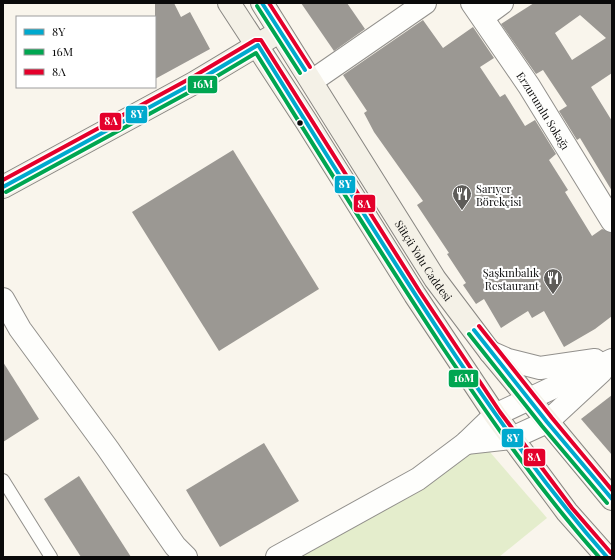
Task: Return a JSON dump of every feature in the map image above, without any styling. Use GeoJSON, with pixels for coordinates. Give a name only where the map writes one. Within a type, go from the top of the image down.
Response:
{"type":"FeatureCollection","features":[{"type":"Feature","properties":{"kind":"main road"},"geometry":{"type":"LineString","coordinates":[[229,3],[258,45],[415,295],[495,415],[567,512],[607,557]]}},
{"type":"Feature","properties":{"kind":"main road","name":"Sütçü Yolu Caddesi"},"geometry":{"type":"LineString","coordinates":[[262,3],[435,279],[490,352],[612,499]]}},
{"type":"Feature","properties":{"kind":"main road"},"geometry":{"type":"LineString","coordinates":[[3,187],[194,83],[258,45],[280,30]]}},
{"type":"Feature","properties":{"kind":"street"},"geometry":{"type":"LineString","coordinates":[[312,81],[425,3]]}},
{"type":"Feature","properties":{"kind":"street"},"geometry":{"type":"LineString","coordinates":[[477,10],[502,3]]}},
{"type":"Feature","properties":{"kind":"street","name":"Erzurumlu Sokağı"},"geometry":{"type":"LineString","coordinates":[[477,10],[529,86],[612,221]]}},
{"type":"Feature","properties":{"kind":"street"},"geometry":{"type":"LineString","coordinates":[[3,299],[20,329],[108,449],[175,546],[186,557]]}},
{"type":"Feature","properties":{"kind":"street"},"geometry":{"type":"LineString","coordinates":[[490,352],[508,360],[540,368],[612,360]]}},
{"type":"Feature","properties":{"kind":"street"},"geometry":{"type":"LineString","coordinates":[[466,443],[512,438],[547,422],[612,360]]}},
{"type":"Feature","properties":{"kind":"street"},"geometry":{"type":"LineString","coordinates":[[277,557],[418,479],[466,443],[495,415],[612,360]]}},
{"type":"Feature","properties":{"kind":"lane"},"geometry":{"type":"LineString","coordinates":[[3,480],[50,557]]}},
{"type":"Feature","properties":{"kind":"green space"},"geometry":{"type":"Polygon","coordinates":[[[483,444],[547,518],[499,557],[299,557],[483,444]]]}},
{"type":"Feature","properties":{"kind":"building"},"geometry":{"type":"Polygon","coordinates":[[[155,3],[174,3],[181,17],[190,12],[210,49],[156,78],[155,3]]]}},
{"type":"Feature","properties":{"kind":"building"},"geometry":{"type":"Polygon","coordinates":[[[301,3],[347,3],[365,29],[334,51],[301,3]]]}},
{"type":"Feature","properties":{"kind":"building"},"geometry":{"type":"Polygon","coordinates":[[[534,3],[612,3],[612,73],[591,87],[612,121],[612,191],[580,138],[577,140],[559,111],[567,106],[543,70],[536,74],[501,24],[534,3]],[[580,15],[555,33],[572,60],[606,38],[580,15]]]}},
{"type":"Feature","properties":{"kind":"building"},"geometry":{"type":"Polygon","coordinates":[[[423,20],[443,48],[473,27],[494,58],[480,67],[500,97],[505,94],[525,126],[535,120],[556,154],[549,160],[568,190],[565,192],[592,236],[602,229],[612,233],[612,316],[595,329],[564,347],[544,311],[532,318],[528,311],[501,328],[484,299],[476,304],[463,285],[466,283],[447,254],[449,253],[417,205],[423,201],[374,132],[364,113],[367,111],[343,75],[423,20]]]}},
{"type":"Feature","properties":{"kind":"building"},"geometry":{"type":"Polygon","coordinates":[[[233,150],[319,289],[219,351],[132,212],[233,150]]]}},
{"type":"Feature","properties":{"kind":"building"},"geometry":{"type":"Polygon","coordinates":[[[3,362],[39,419],[3,442],[3,362]]]}},
{"type":"Feature","properties":{"kind":"building"},"geometry":{"type":"Polygon","coordinates":[[[612,395],[612,455],[581,419],[612,395]]]}},
{"type":"Feature","properties":{"kind":"building"},"geometry":{"type":"Polygon","coordinates":[[[264,443],[299,501],[220,547],[186,490],[264,443]]]}},
{"type":"Feature","properties":{"kind":"building"},"geometry":{"type":"Polygon","coordinates":[[[79,476],[131,557],[81,557],[44,499],[79,476]]]}},
{"type":"Feature","properties":{"kind":"transit line","name":"8Y"},"geometry":{"type":"LineString","coordinates":[[262,3],[305,70]]}},
{"type":"Feature","properties":{"kind":"transit line","name":"8A"},"geometry":{"type":"LineString","coordinates":[[269,3],[310,67]]}},
{"type":"Feature","properties":{"kind":"transit line","name":"16M"},"geometry":{"type":"LineString","coordinates":[[257,6],[300,73]]}},
{"type":"Feature","properties":{"kind":"transit line","name":"8A"},"geometry":{"type":"LineString","coordinates":[[3,180],[191,78],[255,40],[261,40],[420,292],[500,412],[572,508],[611,553]]}},
{"type":"Feature","properties":{"kind":"transit line","name":"8Y"},"geometry":{"type":"LineString","coordinates":[[3,187],[194,83],[258,45],[375,232],[466,371],[543,479],[607,557]]}},
{"type":"Feature","properties":{"kind":"transit line","name":"16M"},"geometry":{"type":"LineString","coordinates":[[6,192],[197,88],[256,53],[419,312],[461,375],[537,482],[599,557]]}},
{"type":"Feature","properties":{"kind":"transit line","name":"8A"},"geometry":{"type":"LineString","coordinates":[[479,326],[552,418],[612,490]]}},
{"type":"Feature","properties":{"kind":"transit line","name":"8Y"},"geometry":{"type":"LineString","coordinates":[[474,330],[547,422],[612,499]]}},
{"type":"Feature","properties":{"kind":"transit line","name":"16M"},"geometry":{"type":"LineString","coordinates":[[469,334],[542,426],[607,503]]}},
{"type":"Feature","properties":{"kind":"place","name":"Sarıyer Börekçisi"},"geometry":{"type":"Point","coordinates":[462,211]}},
{"type":"Feature","properties":{"kind":"place","name":"Şaşkınbalık Restaurant"},"geometry":{"type":"Point","coordinates":[553,295]}}]}
